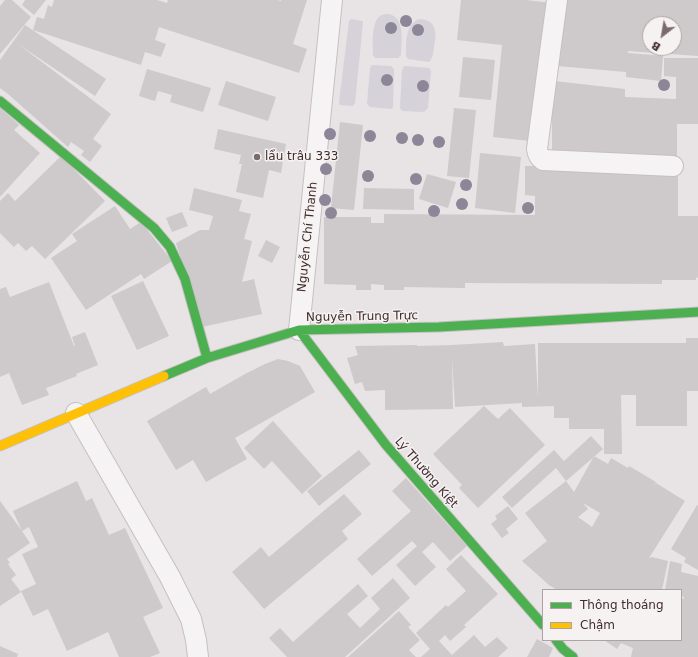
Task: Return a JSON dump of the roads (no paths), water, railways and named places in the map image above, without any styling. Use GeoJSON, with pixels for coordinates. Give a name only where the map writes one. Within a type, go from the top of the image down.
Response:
{"type":"FeatureCollection","features":[{"type":"Feature","properties":{"kind":"street","name":"Nguyễn Chí Thanh"},"geometry":{"type":"LineString","coordinates":[[299,330],[332,0]]}},
{"type":"Feature","properties":{"kind":"street"},"geometry":{"type":"LineString","coordinates":[[557,0],[538,150],[540,158],[543,160],[673,166]]}},
{"type":"Feature","properties":{"kind":"street"},"geometry":{"type":"LineString","coordinates":[[0,101],[154,228],[170,247],[185,279],[207,358]]}},
{"type":"Feature","properties":{"kind":"street","name":"Nguyễn Trung Trực"},"geometry":{"type":"LineString","coordinates":[[0,446],[76,412],[207,358],[299,330],[439,327],[698,312]]}},
{"type":"Feature","properties":{"kind":"street","name":"Lý Thường Kiệt"},"geometry":{"type":"LineString","coordinates":[[299,330],[386,445],[542,624]]}},
{"type":"Feature","properties":{"kind":"street"},"geometry":{"type":"LineString","coordinates":[[76,412],[170,577],[191,619],[198,657]]}},
{"type":"Feature","properties":{"kind":"street"},"geometry":{"type":"LineString","coordinates":[[557,641],[563,649],[573,657]]}},
{"type":"Feature","properties":{"kind":"place","name":"lẩu trâu 333"},"geometry":{"type":"Point","coordinates":[257,157]}}]}
